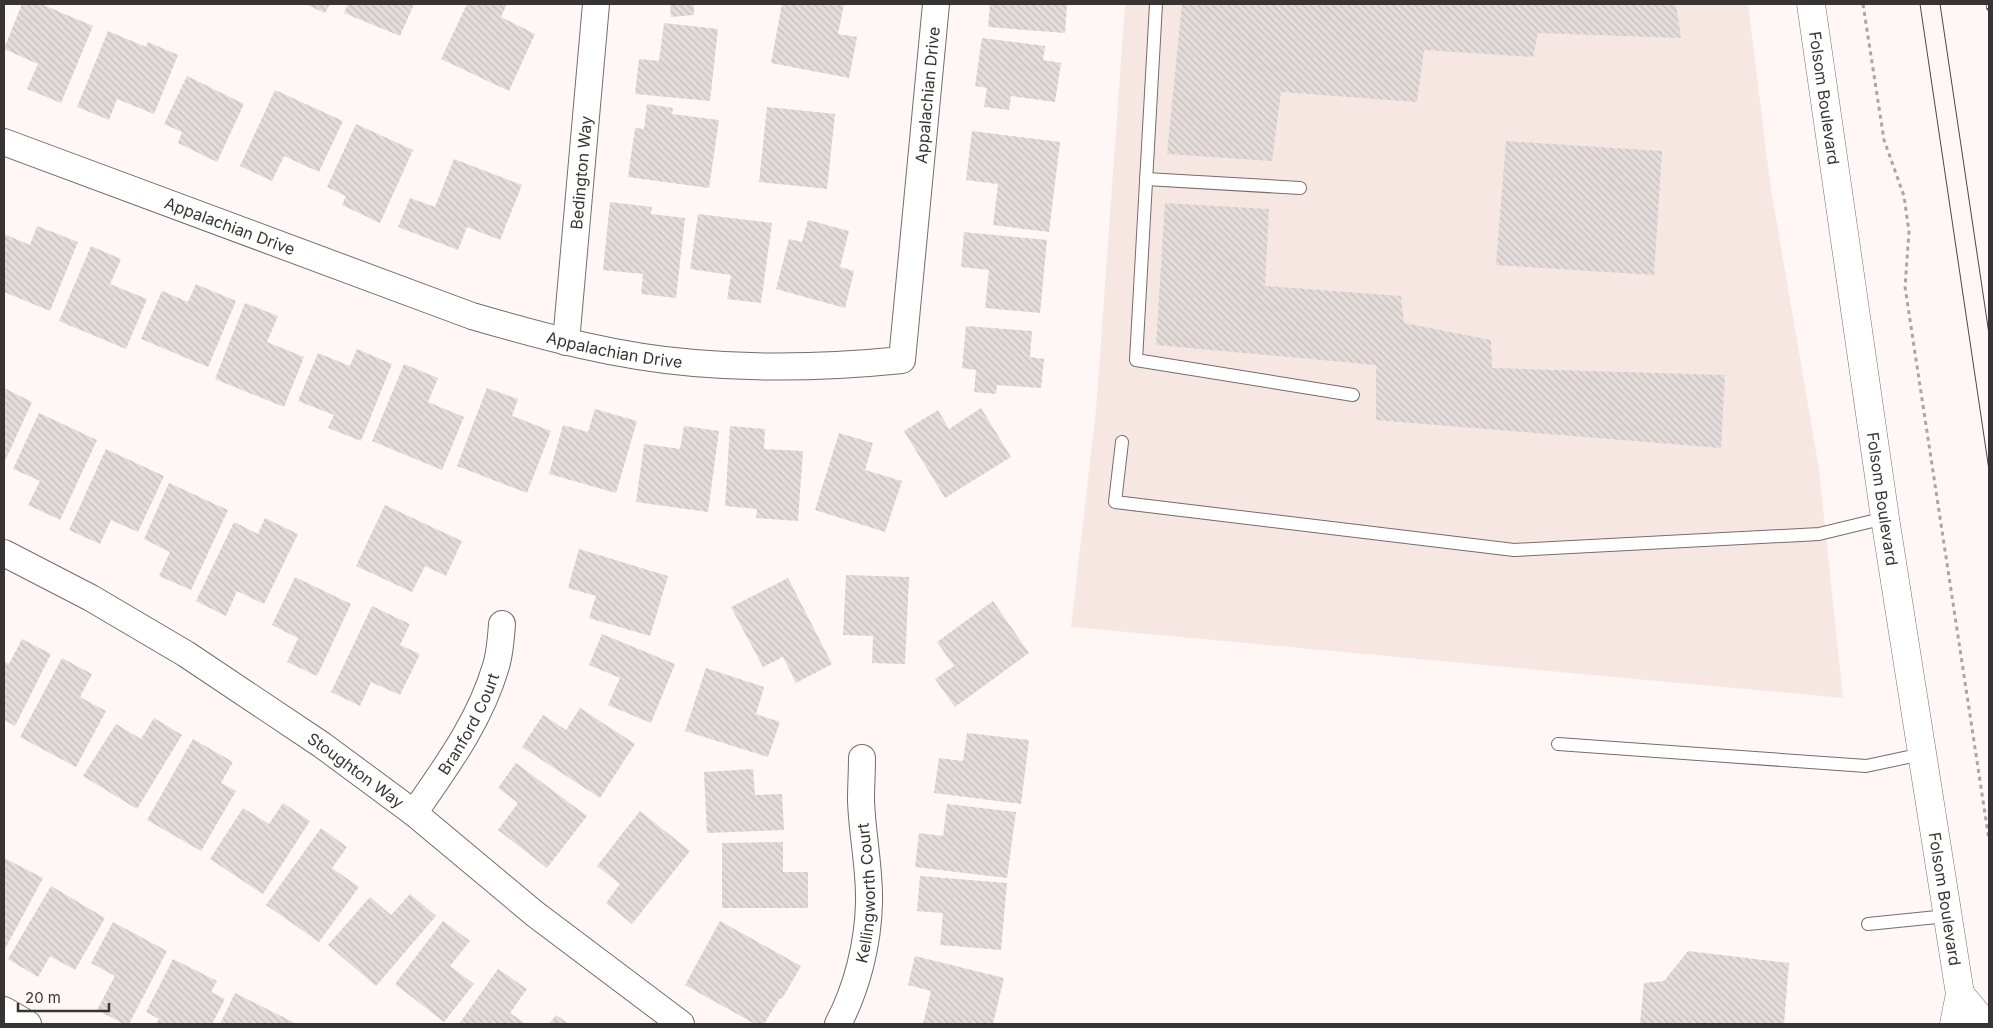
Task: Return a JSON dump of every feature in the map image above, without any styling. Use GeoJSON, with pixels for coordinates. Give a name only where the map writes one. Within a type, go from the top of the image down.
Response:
{"type":"FeatureCollection","features":[{"type":"Feature","properties":{"kind":"main road","name":"Folsom Boulevard"},"geometry":{"type":"LineString","coordinates":[[1811,4],[1885,518],[1960,994],[1954,1024]]}},
{"type":"Feature","properties":{"kind":"main road"},"geometry":{"type":"LineString","coordinates":[[1960,994],[1985,1024]]}},
{"type":"Feature","properties":{"kind":"street","name":"Bedington Way"},"geometry":{"type":"LineString","coordinates":[[566,342],[596,4]]}},
{"type":"Feature","properties":{"kind":"street","name":"Appalachian Drive"},"geometry":{"type":"LineString","coordinates":[[4,142],[472,316],[566,342],[624,354],[693,363],[762,367],[867,364],[902,360],[936,4]]}},
{"type":"Feature","properties":{"kind":"street","name":"Stoughton Way"},"geometry":{"type":"LineString","coordinates":[[4,553],[91,598],[186,654],[322,744],[414,813],[535,914],[681,1024]]}},
{"type":"Feature","properties":{"kind":"street","name":"Branford Court"},"geometry":{"type":"LineString","coordinates":[[414,813],[451,760],[474,721],[497,665],[502,624]]}},
{"type":"Feature","properties":{"kind":"street","name":"Kellingworth Court"},"geometry":{"type":"LineString","coordinates":[[838,1024],[858,976],[867,927],[869,902],[861,798],[862,758]]}},
{"type":"Feature","properties":{"kind":"street"},"geometry":{"type":"LineString","coordinates":[[4,1010],[28,1024]]}},
{"type":"Feature","properties":{"kind":"lane"},"geometry":{"type":"LineString","coordinates":[[1156,4],[1136,360],[1353,395]]}},
{"type":"Feature","properties":{"kind":"lane"},"geometry":{"type":"LineString","coordinates":[[1146,179],[1300,188]]}},
{"type":"Feature","properties":{"kind":"lane"},"geometry":{"type":"LineString","coordinates":[[1122,442],[1115,502],[1514,550],[1819,534],[1885,518]]}},
{"type":"Feature","properties":{"kind":"lane"},"geometry":{"type":"LineString","coordinates":[[1558,744],[1866,766],[1922,754]]}},
{"type":"Feature","properties":{"kind":"lane"},"geometry":{"type":"LineString","coordinates":[[1868,924],[1948,916]]}},
{"type":"Feature","properties":{"kind":"path"},"geometry":{"type":"LineString","coordinates":[[1863,4],[1884,140],[1904,196],[1909,232],[1905,287],[1989,840]]}},
{"type":"Feature","properties":{"kind":"shaded area"},"geometry":{"type":"Polygon","coordinates":[[[1125,4],[1748,4],[1770,183],[1819,469],[1843,698],[1071,627],[1096,410],[1125,4]]]}},
{"type":"Feature","properties":{"kind":"building"},"geometry":{"type":"Polygon","coordinates":[[[22,4],[41,4],[93,26],[61,103],[27,89],[38,64],[4,49],[22,4]]]}},
{"type":"Feature","properties":{"kind":"building"},"geometry":{"type":"Polygon","coordinates":[[[305,4],[330,4],[325,13],[305,4]]]}},
{"type":"Feature","properties":{"kind":"building"},"geometry":{"type":"Polygon","coordinates":[[[348,4],[414,4],[400,36],[344,13],[348,4]]]}},
{"type":"Feature","properties":{"kind":"building"},"geometry":{"type":"Polygon","coordinates":[[[467,4],[507,4],[501,17],[535,34],[509,91],[441,59],[467,4]]]}},
{"type":"Feature","properties":{"kind":"building"},"geometry":{"type":"Polygon","coordinates":[[[670,4],[694,4],[694,15],[671,17],[670,4]]]}},
{"type":"Feature","properties":{"kind":"building"},"geometry":{"type":"Polygon","coordinates":[[[782,4],[844,4],[838,34],[857,37],[849,78],[771,63],[782,4]]]}},
{"type":"Feature","properties":{"kind":"building"},"geometry":{"type":"Polygon","coordinates":[[[990,4],[1067,4],[1065,33],[988,27],[990,4]]]}},
{"type":"Feature","properties":{"kind":"building"},"geometry":{"type":"Polygon","coordinates":[[[1182,4],[1676,4],[1681,38],[1538,33],[1533,57],[1424,50],[1417,102],[1281,92],[1272,161],[1167,154],[1182,4]]]}},
{"type":"Feature","properties":{"kind":"building"},"geometry":{"type":"Polygon","coordinates":[[[664,23],[718,29],[710,101],[635,94],[639,59],[659,61],[664,23]]]}},
{"type":"Feature","properties":{"kind":"building"},"geometry":{"type":"Polygon","coordinates":[[[108,31],[146,47],[148,42],[178,55],[154,114],[117,99],[109,120],[77,107],[108,31]]]}},
{"type":"Feature","properties":{"kind":"building"},"geometry":{"type":"Polygon","coordinates":[[[982,38],[1045,46],[1043,60],[1061,63],[1055,102],[1011,96],[1009,110],[984,107],[987,88],[975,86],[982,38]]]}},
{"type":"Feature","properties":{"kind":"building"},"geometry":{"type":"Polygon","coordinates":[[[187,76],[244,104],[217,162],[178,143],[182,132],[164,124],[187,76]]]}},
{"type":"Feature","properties":{"kind":"building"},"geometry":{"type":"Polygon","coordinates":[[[275,90],[343,121],[319,172],[284,156],[272,181],[240,166],[275,90]]]}},
{"type":"Feature","properties":{"kind":"building"},"geometry":{"type":"Polygon","coordinates":[[[647,104],[673,108],[672,114],[719,120],[709,188],[628,177],[635,128],[644,129],[647,104]]]}},
{"type":"Feature","properties":{"kind":"building"},"geometry":{"type":"Polygon","coordinates":[[[767,107],[835,114],[827,189],[759,182],[767,107]]]}},
{"type":"Feature","properties":{"kind":"building"},"geometry":{"type":"Polygon","coordinates":[[[356,124],[413,150],[380,223],[342,205],[346,196],[327,187],[356,124]]]}},
{"type":"Feature","properties":{"kind":"building"},"geometry":{"type":"Polygon","coordinates":[[[972,131],[1060,142],[1049,232],[993,225],[998,184],[966,180],[972,131]]]}},
{"type":"Feature","properties":{"kind":"building"},"geometry":{"type":"Polygon","coordinates":[[[1506,141],[1662,151],[1654,275],[1496,265],[1506,141]]]}},
{"type":"Feature","properties":{"kind":"building"},"geometry":{"type":"Polygon","coordinates":[[[454,159],[522,185],[500,240],[467,227],[458,250],[398,227],[410,198],[435,207],[454,159]]]}},
{"type":"Feature","properties":{"kind":"building"},"geometry":{"type":"Polygon","coordinates":[[[610,202],[652,207],[651,214],[685,218],[676,298],[641,294],[643,274],[603,270],[610,202]]]}},
{"type":"Feature","properties":{"kind":"building"},"geometry":{"type":"Polygon","coordinates":[[[1165,203],[1269,209],[1265,286],[1401,296],[1404,323],[1491,340],[1492,368],[1725,375],[1721,448],[1376,420],[1376,365],[1156,345],[1165,203]]]}},
{"type":"Feature","properties":{"kind":"building"},"geometry":{"type":"Polygon","coordinates":[[[698,214],[772,223],[761,303],[727,299],[731,275],[690,269],[698,214]]]}},
{"type":"Feature","properties":{"kind":"building"},"geometry":{"type":"Polygon","coordinates":[[[808,220],[849,231],[840,267],[854,271],[845,308],[776,289],[789,239],[802,242],[808,220]]]}},
{"type":"Feature","properties":{"kind":"building"},"geometry":{"type":"Polygon","coordinates":[[[37,226],[78,242],[50,311],[4,292],[4,234],[30,245],[37,226]]]}},
{"type":"Feature","properties":{"kind":"building"},"geometry":{"type":"Polygon","coordinates":[[[964,232],[1047,240],[1040,313],[985,308],[989,270],[961,267],[964,232]]]}},
{"type":"Feature","properties":{"kind":"building"},"geometry":{"type":"Polygon","coordinates":[[[91,246],[121,259],[110,284],[147,299],[126,349],[59,321],[91,246]]]}},
{"type":"Feature","properties":{"kind":"building"},"geometry":{"type":"Polygon","coordinates":[[[196,284],[236,301],[208,367],[141,339],[162,291],[188,302],[196,284]]]}},
{"type":"Feature","properties":{"kind":"building"},"geometry":{"type":"Polygon","coordinates":[[[245,303],[278,316],[267,342],[304,357],[284,407],[215,379],[245,303]]]}},
{"type":"Feature","properties":{"kind":"building"},"geometry":{"type":"Polygon","coordinates":[[[966,326],[1032,331],[1030,357],[1044,359],[1041,388],[997,385],[996,394],[974,392],[976,370],[962,368],[966,326]]]}},
{"type":"Feature","properties":{"kind":"building"},"geometry":{"type":"Polygon","coordinates":[[[357,349],[392,364],[361,441],[328,428],[334,415],[298,401],[318,353],[350,366],[357,349]]]}},
{"type":"Feature","properties":{"kind":"building"},"geometry":{"type":"Polygon","coordinates":[[[404,364],[438,378],[428,402],[464,417],[442,470],[372,441],[404,364]]]}},
{"type":"Feature","properties":{"kind":"building"},"geometry":{"type":"Polygon","coordinates":[[[4,388],[32,402],[4,463],[4,388]]]}},
{"type":"Feature","properties":{"kind":"building"},"geometry":{"type":"Polygon","coordinates":[[[487,388],[518,399],[512,416],[551,431],[527,493],[457,466],[487,388]]]}},
{"type":"Feature","properties":{"kind":"building"},"geometry":{"type":"Polygon","coordinates":[[[981,408],[1011,457],[945,498],[904,431],[938,410],[949,429],[981,408]]]}},
{"type":"Feature","properties":{"kind":"building"},"geometry":{"type":"Polygon","coordinates":[[[595,409],[637,421],[616,493],[549,474],[563,425],[588,432],[595,409]]]}},
{"type":"Feature","properties":{"kind":"building"},"geometry":{"type":"Polygon","coordinates":[[[39,413],[97,440],[60,520],[28,505],[40,481],[13,469],[39,413]]]}},
{"type":"Feature","properties":{"kind":"building"},"geometry":{"type":"Polygon","coordinates":[[[684,426],[719,431],[708,512],[636,502],[644,444],[680,449],[684,426]]]}},
{"type":"Feature","properties":{"kind":"building"},"geometry":{"type":"Polygon","coordinates":[[[730,426],[765,429],[764,449],[803,451],[798,521],[756,518],[757,509],[725,506],[730,426]]]}},
{"type":"Feature","properties":{"kind":"building"},"geometry":{"type":"Polygon","coordinates":[[[839,433],[873,443],[865,470],[902,481],[885,532],[815,510],[839,433]]]}},
{"type":"Feature","properties":{"kind":"building"},"geometry":{"type":"Polygon","coordinates":[[[106,449],[164,476],[138,532],[111,520],[100,544],[69,530],[106,449]]]}},
{"type":"Feature","properties":{"kind":"building"},"geometry":{"type":"Polygon","coordinates":[[[169,483],[228,510],[191,590],[159,576],[170,552],[144,539],[169,483]]]}},
{"type":"Feature","properties":{"kind":"building"},"geometry":{"type":"Polygon","coordinates":[[[385,505],[462,541],[446,576],[425,566],[412,592],[356,566],[385,505]]]}},
{"type":"Feature","properties":{"kind":"building"},"geometry":{"type":"Polygon","coordinates":[[[265,518],[298,534],[264,604],[237,591],[226,616],[196,601],[234,522],[258,534],[265,518]]]}},
{"type":"Feature","properties":{"kind":"building"},"geometry":{"type":"Polygon","coordinates":[[[579,549],[668,576],[650,636],[589,618],[596,596],[568,588],[579,549]]]}},
{"type":"Feature","properties":{"kind":"building"},"geometry":{"type":"Polygon","coordinates":[[[846,575],[909,577],[905,664],[872,663],[873,636],[843,635],[846,575]]]}},
{"type":"Feature","properties":{"kind":"building"},"geometry":{"type":"Polygon","coordinates":[[[295,577],[351,604],[317,676],[287,662],[298,638],[272,625],[295,577]]]}},
{"type":"Feature","properties":{"kind":"building"},"geometry":{"type":"Polygon","coordinates":[[[788,578],[832,664],[796,683],[783,657],[763,667],[731,607],[788,578]]]}},
{"type":"Feature","properties":{"kind":"building"},"geometry":{"type":"Polygon","coordinates":[[[993,601],[1029,653],[955,707],[935,679],[954,666],[937,642],[993,601]]]}},
{"type":"Feature","properties":{"kind":"building"},"geometry":{"type":"Polygon","coordinates":[[[372,606],[410,624],[400,645],[420,654],[400,695],[371,682],[360,706],[331,692],[372,606]]]}},
{"type":"Feature","properties":{"kind":"building"},"geometry":{"type":"Polygon","coordinates":[[[602,634],[675,664],[651,723],[608,705],[620,678],[589,665],[602,634]]]}},
{"type":"Feature","properties":{"kind":"building"},"geometry":{"type":"Polygon","coordinates":[[[22,639],[51,654],[15,726],[4,720],[4,661],[9,664],[22,639]]]}},
{"type":"Feature","properties":{"kind":"building"},"geometry":{"type":"Polygon","coordinates":[[[62,658],[92,674],[80,697],[106,711],[76,767],[20,737],[62,658]]]}},
{"type":"Feature","properties":{"kind":"building"},"geometry":{"type":"Polygon","coordinates":[[[706,668],[764,687],[756,714],[780,722],[768,757],[685,731],[706,668]]]}},
{"type":"Feature","properties":{"kind":"building"},"geometry":{"type":"Polygon","coordinates":[[[580,708],[635,744],[600,798],[522,747],[543,715],[566,730],[580,708]]]}},
{"type":"Feature","properties":{"kind":"building"},"geometry":{"type":"Polygon","coordinates":[[[154,718],[182,735],[137,809],[83,776],[116,724],[141,739],[154,718]]]}},
{"type":"Feature","properties":{"kind":"building"},"geometry":{"type":"Polygon","coordinates":[[[967,733],[1029,740],[1021,804],[934,793],[939,758],[963,761],[967,733]]]}},
{"type":"Feature","properties":{"kind":"building"},"geometry":{"type":"Polygon","coordinates":[[[193,739],[233,762],[221,783],[236,791],[201,851],[147,820],[193,739]]]}},
{"type":"Feature","properties":{"kind":"building"},"geometry":{"type":"Polygon","coordinates":[[[516,763],[587,816],[547,868],[498,830],[518,803],[498,788],[516,763]]]}},
{"type":"Feature","properties":{"kind":"building"},"geometry":{"type":"Polygon","coordinates":[[[753,769],[755,795],[782,794],[784,830],[707,833],[704,772],[753,769]]]}},
{"type":"Feature","properties":{"kind":"building"},"geometry":{"type":"Polygon","coordinates":[[[283,803],[310,821],[263,894],[210,859],[243,808],[269,824],[283,803]]]}},
{"type":"Feature","properties":{"kind":"building"},"geometry":{"type":"Polygon","coordinates":[[[947,804],[1016,812],[1007,878],[915,867],[919,833],[943,836],[947,804]]]}},
{"type":"Feature","properties":{"kind":"building"},"geometry":{"type":"Polygon","coordinates":[[[640,811],[690,851],[632,924],[606,903],[620,884],[597,866],[640,811]]]}},
{"type":"Feature","properties":{"kind":"building"},"geometry":{"type":"Polygon","coordinates":[[[321,828],[347,847],[332,868],[359,887],[319,942],[266,905],[321,828]]]}},
{"type":"Feature","properties":{"kind":"building"},"geometry":{"type":"Polygon","coordinates":[[[783,842],[783,872],[808,872],[808,908],[722,908],[722,843],[783,842]]]}},
{"type":"Feature","properties":{"kind":"building"},"geometry":{"type":"Polygon","coordinates":[[[4,858],[43,878],[4,951],[4,858]]]}},
{"type":"Feature","properties":{"kind":"building"},"geometry":{"type":"Polygon","coordinates":[[[920,876],[1007,883],[1001,950],[940,945],[943,913],[917,911],[920,876]]]}},
{"type":"Feature","properties":{"kind":"building"},"geometry":{"type":"Polygon","coordinates":[[[51,886],[105,918],[75,970],[50,956],[38,977],[8,959],[51,886]]]}},
{"type":"Feature","properties":{"kind":"building"},"geometry":{"type":"Polygon","coordinates":[[[410,894],[436,916],[376,986],[328,945],[370,897],[391,915],[410,894]]]}},
{"type":"Feature","properties":{"kind":"building"},"geometry":{"type":"Polygon","coordinates":[[[443,921],[470,941],[450,966],[474,984],[444,1022],[395,984],[443,921]]]}},
{"type":"Feature","properties":{"kind":"building"},"geometry":{"type":"Polygon","coordinates":[[[720,921],[801,966],[782,999],[780,998],[764,1024],[755,1024],[685,985],[720,921]]]}},
{"type":"Feature","properties":{"kind":"building"},"geometry":{"type":"Polygon","coordinates":[[[113,922],[167,951],[129,1024],[124,1024],[97,1010],[115,976],[91,963],[113,922]]]}},
{"type":"Feature","properties":{"kind":"building"},"geometry":{"type":"Polygon","coordinates":[[[1688,951],[1789,963],[1784,1024],[1640,1024],[1644,983],[1664,981],[1688,951]]]}},
{"type":"Feature","properties":{"kind":"building"},"geometry":{"type":"Polygon","coordinates":[[[915,956],[1004,978],[993,1024],[923,1024],[931,991],[908,985],[915,956]]]}},
{"type":"Feature","properties":{"kind":"building"},"geometry":{"type":"Polygon","coordinates":[[[173,959],[217,981],[211,992],[225,999],[212,1024],[156,1024],[159,1019],[146,1012],[173,959]]]}},
{"type":"Feature","properties":{"kind":"building"},"geometry":{"type":"Polygon","coordinates":[[[498,969],[527,989],[510,1013],[526,1024],[459,1024],[498,969]]]}},
{"type":"Feature","properties":{"kind":"building"},"geometry":{"type":"Polygon","coordinates":[[[235,993],[295,1023],[220,1024],[235,993]]]}},
{"type":"Feature","properties":{"kind":"building"},"geometry":{"type":"Polygon","coordinates":[[[556,1015],[569,1024],[549,1024],[556,1015]]]}},
{"type":"Feature","properties":{"kind":"tram line"},"geometry":{"type":"LineString","coordinates":[[1920,4],[1989,470]]}},
{"type":"Feature","properties":{"kind":"tram line"},"geometry":{"type":"LineString","coordinates":[[1940,4],[1989,334]]}}]}
